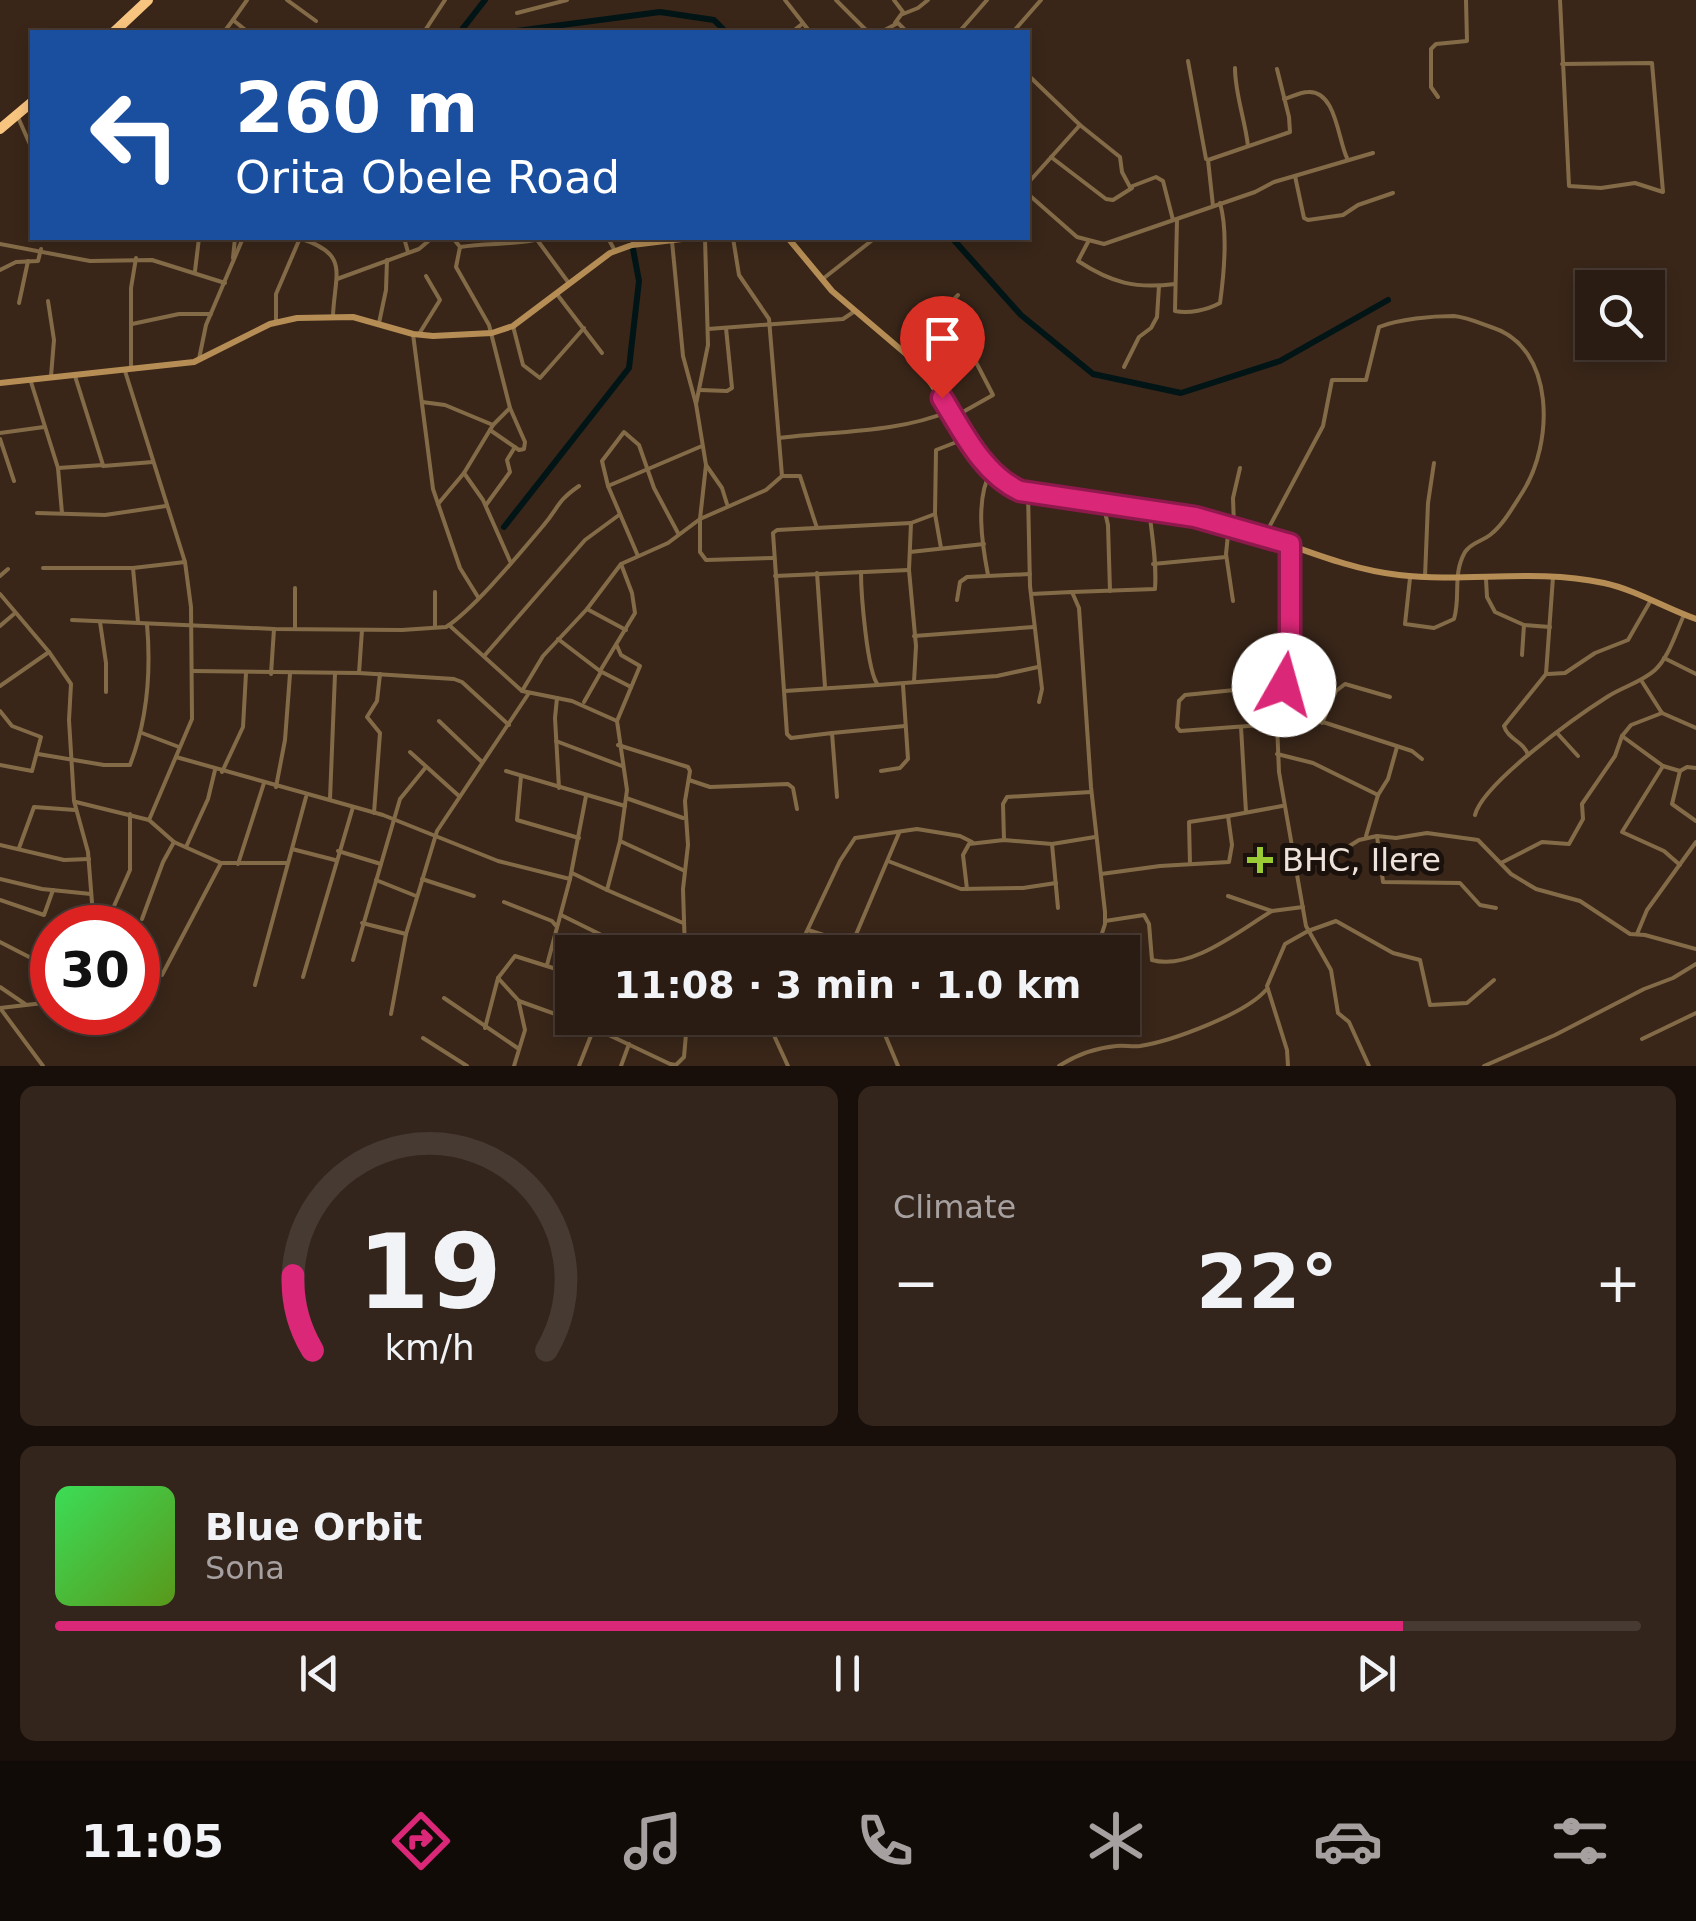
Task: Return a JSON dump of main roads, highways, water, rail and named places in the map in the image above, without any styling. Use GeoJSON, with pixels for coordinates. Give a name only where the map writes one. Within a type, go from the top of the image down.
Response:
{"type":"FeatureCollection","features":[{"type":"Feature","properties":{"kind":"highway"},"geometry":{"type":"LineString","coordinates":[[116,30],[148,0]]}},
{"type":"Feature","properties":{"kind":"highway"},"geometry":{"type":"LineString","coordinates":[[0,129],[30,104]]}},
{"type":"Feature","properties":{"kind":"main road"},"geometry":{"type":"LineString","coordinates":[[0,383],[199,360],[276,322],[333,316],[380,323],[416,334],[492,333],[513,326],[615,251],[667,240]]}},
{"type":"Feature","properties":{"kind":"main road"},"geometry":{"type":"LineString","coordinates":[[790,240],[822,280],[919,365],[991,470],[1004,482],[1028,493],[1232,525],[1368,570],[1425,577],[1486,574],[1606,583],[1696,618]]}},
{"type":"Feature","properties":{"kind":"waterway"},"geometry":{"type":"LineString","coordinates":[[462,30],[485,0]]}},
{"type":"Feature","properties":{"kind":"waterway"},"geometry":{"type":"LineString","coordinates":[[524,30],[660,12],[714,20],[724,30]]}},
{"type":"Feature","properties":{"kind":"waterway"},"geometry":{"type":"LineString","coordinates":[[504,527],[629,368],[639,281],[631,240]]}},
{"type":"Feature","properties":{"kind":"waterway"},"geometry":{"type":"LineString","coordinates":[[954,240],[1021,315],[1093,374],[1181,393],[1280,361],[1388,300]]}},
{"type":"Feature","properties":{"kind":"place","name":"BHC, Ilere"},"geometry":{"type":"Point","coordinates":[1260,860]}}]}
